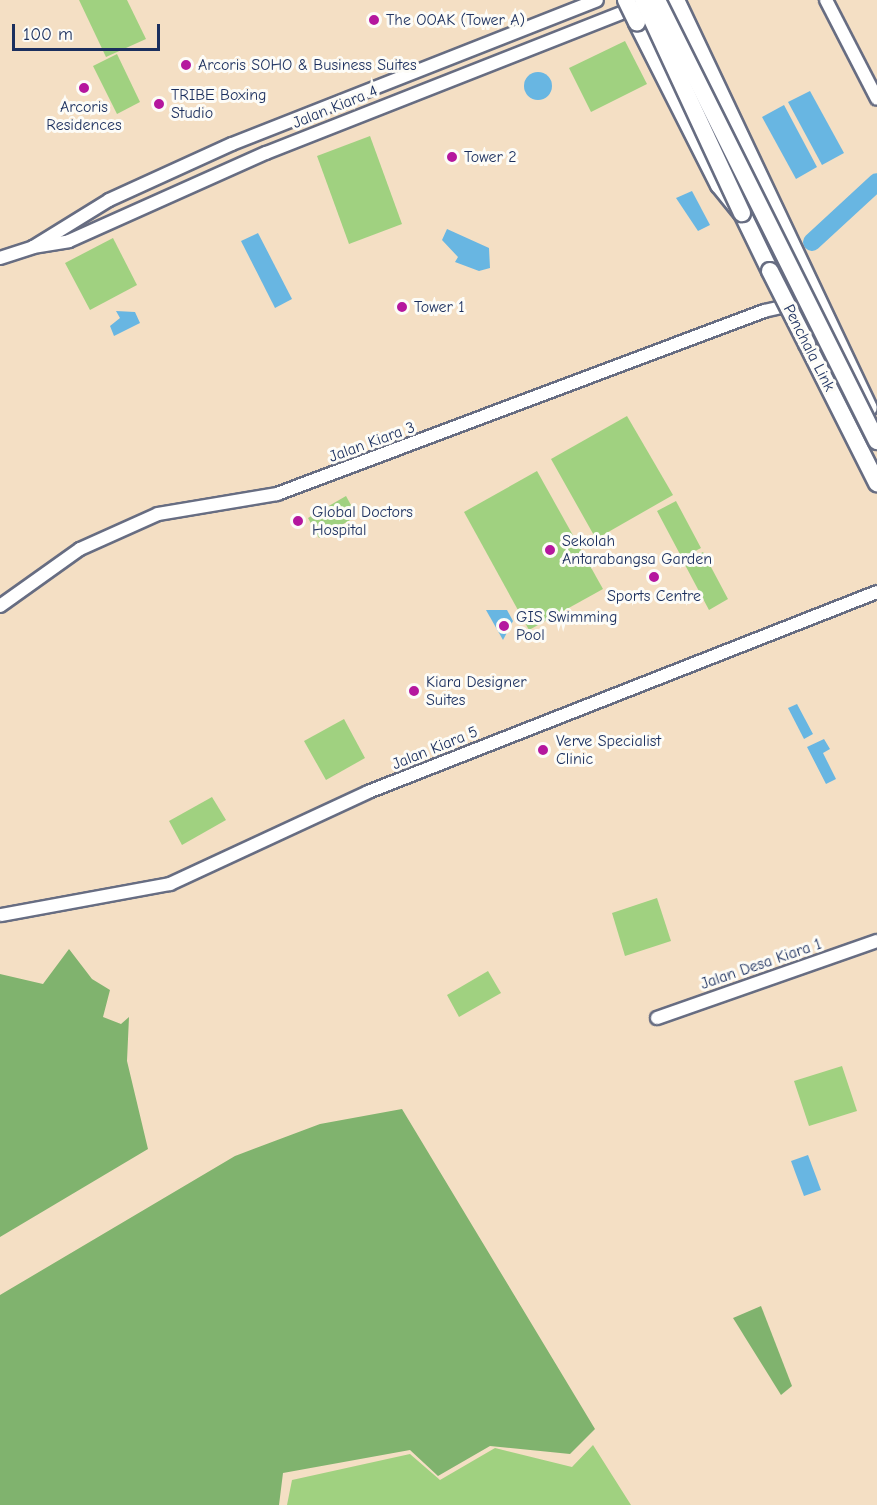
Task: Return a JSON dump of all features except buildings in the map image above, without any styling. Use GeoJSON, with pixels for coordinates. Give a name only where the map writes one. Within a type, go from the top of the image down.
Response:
{"type":"FeatureCollection","features":[{"type":"Feature","properties":{"kind":"highway"},"geometry":{"type":"LineString","coordinates":[[626,0],[719,184],[742,213]]}},
{"type":"Feature","properties":{"kind":"highway"},"geometry":{"type":"LineString","coordinates":[[643,0],[742,213]]}},
{"type":"Feature","properties":{"kind":"highway"},"geometry":{"type":"LineString","coordinates":[[657,0],[873,444]]}},
{"type":"Feature","properties":{"kind":"highway"},"geometry":{"type":"LineString","coordinates":[[676,0],[877,424]]}},
{"type":"Feature","properties":{"kind":"highway","name":"Penchala Link"},"geometry":{"type":"LineString","coordinates":[[742,213],[877,483]]}},
{"type":"Feature","properties":{"kind":"street","name":"Jalan Kiara 4"},"geometry":{"type":"LineString","coordinates":[[33,247],[109,200],[299,116],[597,0]]}},
{"type":"Feature","properties":{"kind":"street","name":"Jalan Kiara 4"},"geometry":{"type":"LineString","coordinates":[[0,258],[33,247],[69,242],[117,218],[650,0]]}},
{"type":"Feature","properties":{"kind":"street"},"geometry":{"type":"LineString","coordinates":[[826,0],[877,99]]}},
{"type":"Feature","properties":{"kind":"street"},"geometry":{"type":"LineString","coordinates":[[109,200],[117,218]]}},
{"type":"Feature","properties":{"kind":"street","name":"Jalan Kiara 3"},"geometry":{"type":"LineString","coordinates":[[0,606],[80,549],[158,514],[249,500],[300,486],[801,296]]}},
{"type":"Feature","properties":{"kind":"street","name":"Jalan Kiara 5"},"geometry":{"type":"LineString","coordinates":[[1,915],[170,884],[368,792],[877,592]]}},
{"type":"Feature","properties":{"kind":"street","name":"Jalan Desa Kiara 1"},"geometry":{"type":"LineString","coordinates":[[657,1018],[877,941]]}},
{"type":"Feature","properties":{"kind":"green space"},"geometry":{"type":"Polygon","coordinates":[[[79,0],[127,0],[146,39],[106,57],[79,0]]]}},
{"type":"Feature","properties":{"kind":"green space"},"geometry":{"type":"Polygon","coordinates":[[[625,41],[647,84],[591,112],[569,68],[625,41]]]}},
{"type":"Feature","properties":{"kind":"green space"},"geometry":{"type":"Polygon","coordinates":[[[117,54],[140,102],[117,114],[93,66],[117,54]]]}},
{"type":"Feature","properties":{"kind":"green space"},"geometry":{"type":"Polygon","coordinates":[[[370,136],[402,224],[349,244],[317,156],[370,136]]]}},
{"type":"Feature","properties":{"kind":"green space"},"geometry":{"type":"Polygon","coordinates":[[[113,238],[137,285],[90,310],[65,263],[113,238]]]}},
{"type":"Feature","properties":{"kind":"green space"},"geometry":{"type":"Polygon","coordinates":[[[627,416],[673,495],[596,539],[551,459],[627,416]]]}},
{"type":"Feature","properties":{"kind":"green space"},"geometry":{"type":"Polygon","coordinates":[[[537,471],[603,589],[529,630],[464,512],[537,471]]]}},
{"type":"Feature","properties":{"kind":"green space"},"geometry":{"type":"Polygon","coordinates":[[[346,496],[357,516],[319,538],[308,518],[346,496]]]}},
{"type":"Feature","properties":{"kind":"green space"},"geometry":{"type":"Polygon","coordinates":[[[676,501],[701,548],[682,558],[657,511],[676,501]]]}},
{"type":"Feature","properties":{"kind":"green space"},"geometry":{"type":"Polygon","coordinates":[[[703,552],[728,599],[709,610],[684,563],[703,552]]]}},
{"type":"Feature","properties":{"kind":"green space"},"geometry":{"type":"Polygon","coordinates":[[[344,719],[365,758],[326,780],[304,741],[344,719]]]}},
{"type":"Feature","properties":{"kind":"green space"},"geometry":{"type":"Polygon","coordinates":[[[212,797],[226,820],[182,845],[169,821],[212,797]]]}},
{"type":"Feature","properties":{"kind":"green space"},"geometry":{"type":"Polygon","coordinates":[[[657,898],[671,941],[625,956],[612,913],[657,898]]]}},
{"type":"Feature","properties":{"kind":"green space"},"geometry":{"type":"Polygon","coordinates":[[[69,949],[92,979],[110,990],[103,1017],[121,1024],[129,1017],[127,1061],[148,1149],[0,1237],[0,974],[43,984],[69,949]]]}},
{"type":"Feature","properties":{"kind":"green space"},"geometry":{"type":"Polygon","coordinates":[[[488,971],[501,993],[459,1017],[447,995],[488,971]]]}},
{"type":"Feature","properties":{"kind":"green space"},"geometry":{"type":"Polygon","coordinates":[[[842,1066],[857,1111],[809,1126],[794,1081],[842,1066]]]}},
{"type":"Feature","properties":{"kind":"green space"},"geometry":{"type":"Polygon","coordinates":[[[402,1109],[595,1429],[570,1454],[490,1446],[438,1476],[410,1450],[283,1473],[279,1505],[0,1505],[0,1295],[235,1156],[320,1124],[402,1109]]]}},
{"type":"Feature","properties":{"kind":"green space"},"geometry":{"type":"Polygon","coordinates":[[[761,1306],[792,1386],[781,1395],[733,1318],[761,1306]]]}},
{"type":"Feature","properties":{"kind":"green space"},"geometry":{"type":"Polygon","coordinates":[[[593,1445],[631,1505],[287,1505],[292,1480],[410,1454],[440,1480],[495,1448],[572,1467],[593,1445]]]}},
{"type":"Feature","properties":{"kind":"water"},"geometry":{"type":"Polygon","coordinates":[[[538,72],[548,76],[552,86],[548,96],[538,100],[528,96],[524,86],[528,76],[538,72]]]}},
{"type":"Feature","properties":{"kind":"water"},"geometry":{"type":"Polygon","coordinates":[[[810,91],[844,153],[822,165],[788,102],[810,91]]]}},
{"type":"Feature","properties":{"kind":"water"},"geometry":{"type":"Polygon","coordinates":[[[784,105],[817,167],[796,179],[762,117],[784,105]]]}},
{"type":"Feature","properties":{"kind":"water"},"geometry":{"type":"Polygon","coordinates":[[[692,191],[710,225],[698,231],[676,198],[692,191]]]}},
{"type":"Feature","properties":{"kind":"water"},"geometry":{"type":"Polygon","coordinates":[[[447,229],[489,248],[490,268],[479,271],[455,262],[458,257],[442,240],[447,229]]]}},
{"type":"Feature","properties":{"kind":"water"},"geometry":{"type":"Polygon","coordinates":[[[258,233],[292,299],[275,308],[241,241],[258,233]]]}},
{"type":"Feature","properties":{"kind":"water"},"geometry":{"type":"Polygon","coordinates":[[[116,311],[135,312],[140,323],[114,336],[110,326],[120,318],[116,311]]]}},
{"type":"Feature","properties":{"kind":"water","name":"GIS Swimming Pool"},"geometry":{"type":"Polygon","coordinates":[[[486,610],[507,610],[513,621],[503,640],[486,610]]]}},
{"type":"Feature","properties":{"kind":"water"},"geometry":{"type":"Polygon","coordinates":[[[797,704],[813,734],[804,739],[788,708],[797,704]]]}},
{"type":"Feature","properties":{"kind":"water"},"geometry":{"type":"Polygon","coordinates":[[[824,739],[830,749],[823,753],[836,779],[826,784],[807,747],[824,739]]]}},
{"type":"Feature","properties":{"kind":"water"},"geometry":{"type":"Polygon","coordinates":[[[808,1155],[821,1190],[804,1196],[791,1161],[808,1155]]]}},
{"type":"Feature","properties":{"kind":"waterway"},"geometry":{"type":"LineString","coordinates":[[812,242],[877,182]]}},
{"type":"Feature","properties":{"kind":"place","name":"The OOAK (Tower A)"},"geometry":{"type":"Point","coordinates":[374,20]}},
{"type":"Feature","properties":{"kind":"place","name":"Arcoris SOHO & Business Suites"},"geometry":{"type":"Point","coordinates":[186,65]}},
{"type":"Feature","properties":{"kind":"place","name":"Arcoris Residences"},"geometry":{"type":"Point","coordinates":[84,88]}},
{"type":"Feature","properties":{"kind":"place","name":"TRIBE Boxing Studio"},"geometry":{"type":"Point","coordinates":[159,104]}},
{"type":"Feature","properties":{"kind":"place","name":"Tower 2"},"geometry":{"type":"Point","coordinates":[452,157]}},
{"type":"Feature","properties":{"kind":"place","name":"Tower 1"},"geometry":{"type":"Point","coordinates":[402,307]}},
{"type":"Feature","properties":{"kind":"place","name":"Global Doctors Hospital"},"geometry":{"type":"Point","coordinates":[298,521]}},
{"type":"Feature","properties":{"kind":"place","name":"Sekolah Antarabangsa Garden"},"geometry":{"type":"Point","coordinates":[550,550]}},
{"type":"Feature","properties":{"kind":"place","name":"Sports Centre"},"geometry":{"type":"Point","coordinates":[654,577]}},
{"type":"Feature","properties":{"kind":"place","name":"GIS Swimming Pool"},"geometry":{"type":"Point","coordinates":[504,626]}},
{"type":"Feature","properties":{"kind":"place","name":"Kiara Designer Suites"},"geometry":{"type":"Point","coordinates":[414,691]}},
{"type":"Feature","properties":{"kind":"place","name":"Verve Specialist Clinic"},"geometry":{"type":"Point","coordinates":[543,750]}}]}
